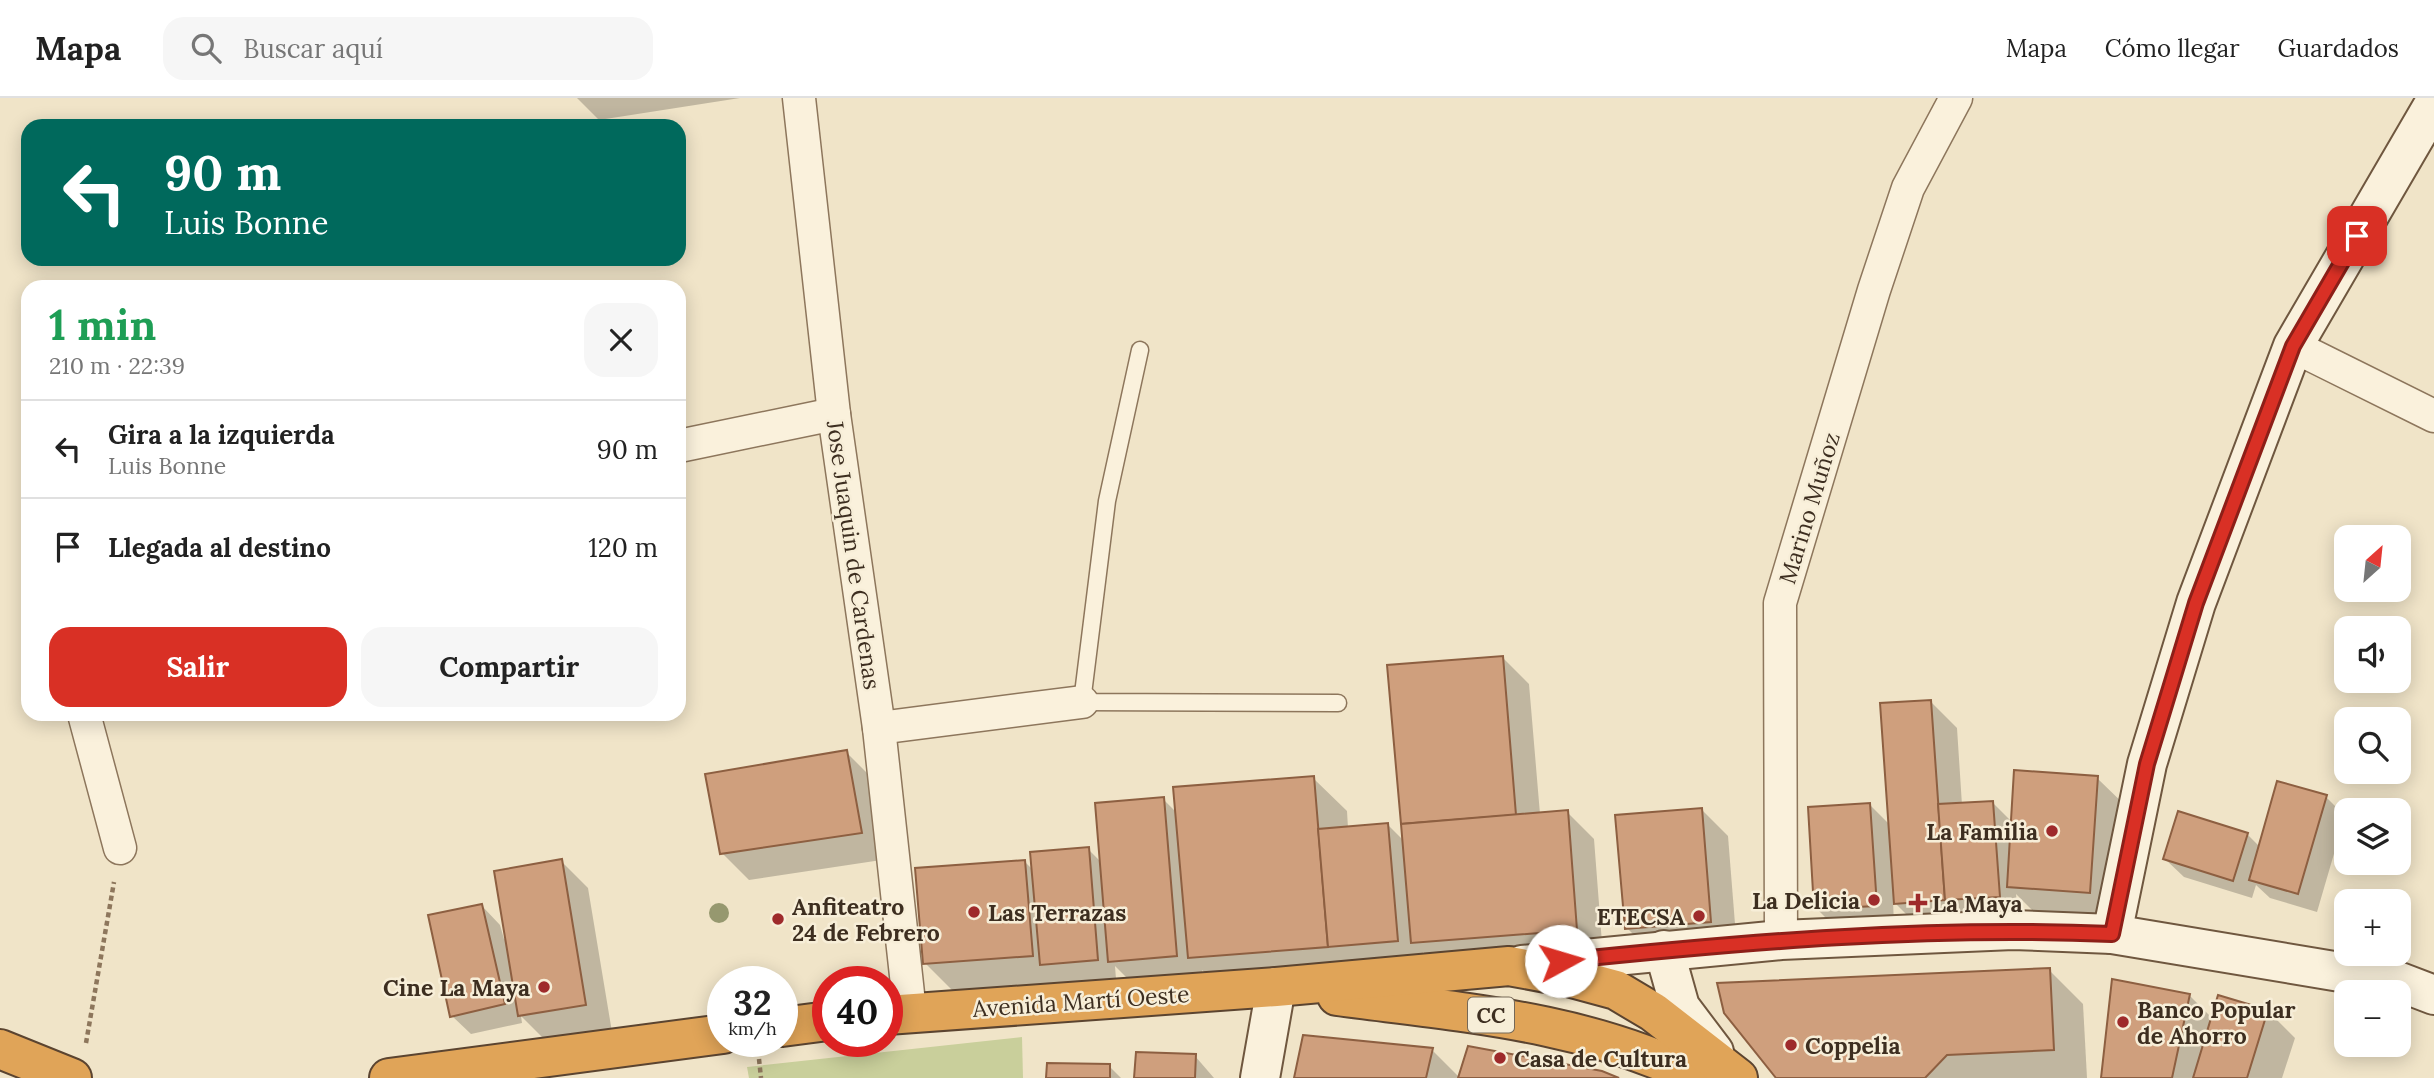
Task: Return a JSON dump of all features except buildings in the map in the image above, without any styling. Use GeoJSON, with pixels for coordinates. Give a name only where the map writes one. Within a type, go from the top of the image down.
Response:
{"type":"FeatureCollection","features":[{"type":"Feature","properties":{"kind":"highway","name":"Avenida Martí Oeste"},"geometry":{"type":"LineString","coordinates":[[903,1013],[1276,987],[1509,966]]}},
{"type":"Feature","properties":{"kind":"highway","name":"CC"},"geometry":{"type":"LineString","coordinates":[[1509,966],[1568,976],[1616,990],[1653,1012],[1721,1075]]}},
{"type":"Feature","properties":{"kind":"highway","name":"Avenida Martí Oeste"},"geometry":{"type":"LineString","coordinates":[[1276,987],[1499,1016],[1721,1075]]}},
{"type":"Feature","properties":{"kind":"highway"},"geometry":{"type":"LineString","coordinates":[[389,1078],[707,1036]]}},
{"type":"Feature","properties":{"kind":"highway"},"geometry":{"type":"LineString","coordinates":[[4,1060],[78,1064]]}},
{"type":"Feature","properties":{"kind":"street","name":"Jose Juaquin de Cardenas"},"geometry":{"type":"LineString","coordinates":[[799,98],[834,414],[879,728],[895,966]]}},
{"type":"Feature","properties":{"kind":"street","name":"Marino Muñoz"},"geometry":{"type":"LineString","coordinates":[[1781,940],[1780,603],[1874,290],[1908,188],[1956,98]]}},
{"type":"Feature","properties":{"kind":"street"},"geometry":{"type":"LineString","coordinates":[[2112,934],[2147,764],[2192,615],[2293,346],[2434,104]]}},
{"type":"Feature","properties":{"kind":"street"},"geometry":{"type":"LineString","coordinates":[[2293,346],[2434,416]]}},
{"type":"Feature","properties":{"kind":"street"},"geometry":{"type":"LineString","coordinates":[[686,445],[834,414]]}},
{"type":"Feature","properties":{"kind":"street"},"geometry":{"type":"LineString","coordinates":[[879,728],[1082,702]]}},
{"type":"Feature","properties":{"kind":"street"},"geometry":{"type":"LineString","coordinates":[[86,721],[120,848]]}},
{"type":"Feature","properties":{"kind":"street"},"geometry":{"type":"LineString","coordinates":[[1509,966],[1781,940],[2012,930],[2112,934],[2400,982],[2434,995]]}},
{"type":"Feature","properties":{"kind":"street"},"geometry":{"type":"LineString","coordinates":[[1664,950],[1680,1007],[1721,1075]]}},
{"type":"Feature","properties":{"kind":"street"},"geometry":{"type":"LineString","coordinates":[[1260,1078],[1276,987]]}},
{"type":"Feature","properties":{"kind":"lane"},"geometry":{"type":"LineString","coordinates":[[1140,350],[1107,501],[1082,702],[1338,703]]}},
{"type":"Feature","properties":{"kind":"path"},"geometry":{"type":"LineString","coordinates":[[78,1064],[120,848]]}},
{"type":"Feature","properties":{"kind":"green space"},"geometry":{"type":"Polygon","coordinates":[[[1022,1037],[1023,1078],[749,1078],[747,1067],[839,1057],[903,1057],[903,1050],[1022,1037]]]}},
{"type":"Feature","properties":{"kind":"place","name":"La Familia"},"geometry":{"type":"Point","coordinates":[2052,831]}},
{"type":"Feature","properties":{"kind":"place","name":"La Delicia"},"geometry":{"type":"Point","coordinates":[1874,900]}},
{"type":"Feature","properties":{"kind":"place","name":"La Maya"},"geometry":{"type":"Point","coordinates":[1918,903]}},
{"type":"Feature","properties":{"kind":"place","name":"Las Terrazas"},"geometry":{"type":"Point","coordinates":[974,912]}},
{"type":"Feature","properties":{"kind":"place","name":"ETECSA"},"geometry":{"type":"Point","coordinates":[1699,916]}},
{"type":"Feature","properties":{"kind":"place","name":"Anfiteatro 24 de Febrero"},"geometry":{"type":"Point","coordinates":[778,919]}},
{"type":"Feature","properties":{"kind":"place","name":"Cine La Maya"},"geometry":{"type":"Point","coordinates":[544,987]}},
{"type":"Feature","properties":{"kind":"place","name":"Banco Popular de Ahorro"},"geometry":{"type":"Point","coordinates":[2123,1022]}},
{"type":"Feature","properties":{"kind":"place","name":"Coppelia"},"geometry":{"type":"Point","coordinates":[1791,1045]}},
{"type":"Feature","properties":{"kind":"place","name":"Casa de Cultura"},"geometry":{"type":"Point","coordinates":[1500,1058]}},
{"type":"Feature","properties":{"kind":"route"},"geometry":{"type":"LineString","coordinates":[[1561,961],[1781,940],[2012,930],[2112,934],[2147,764],[2196,603],[2293,346],[2357,236]]}}]}
